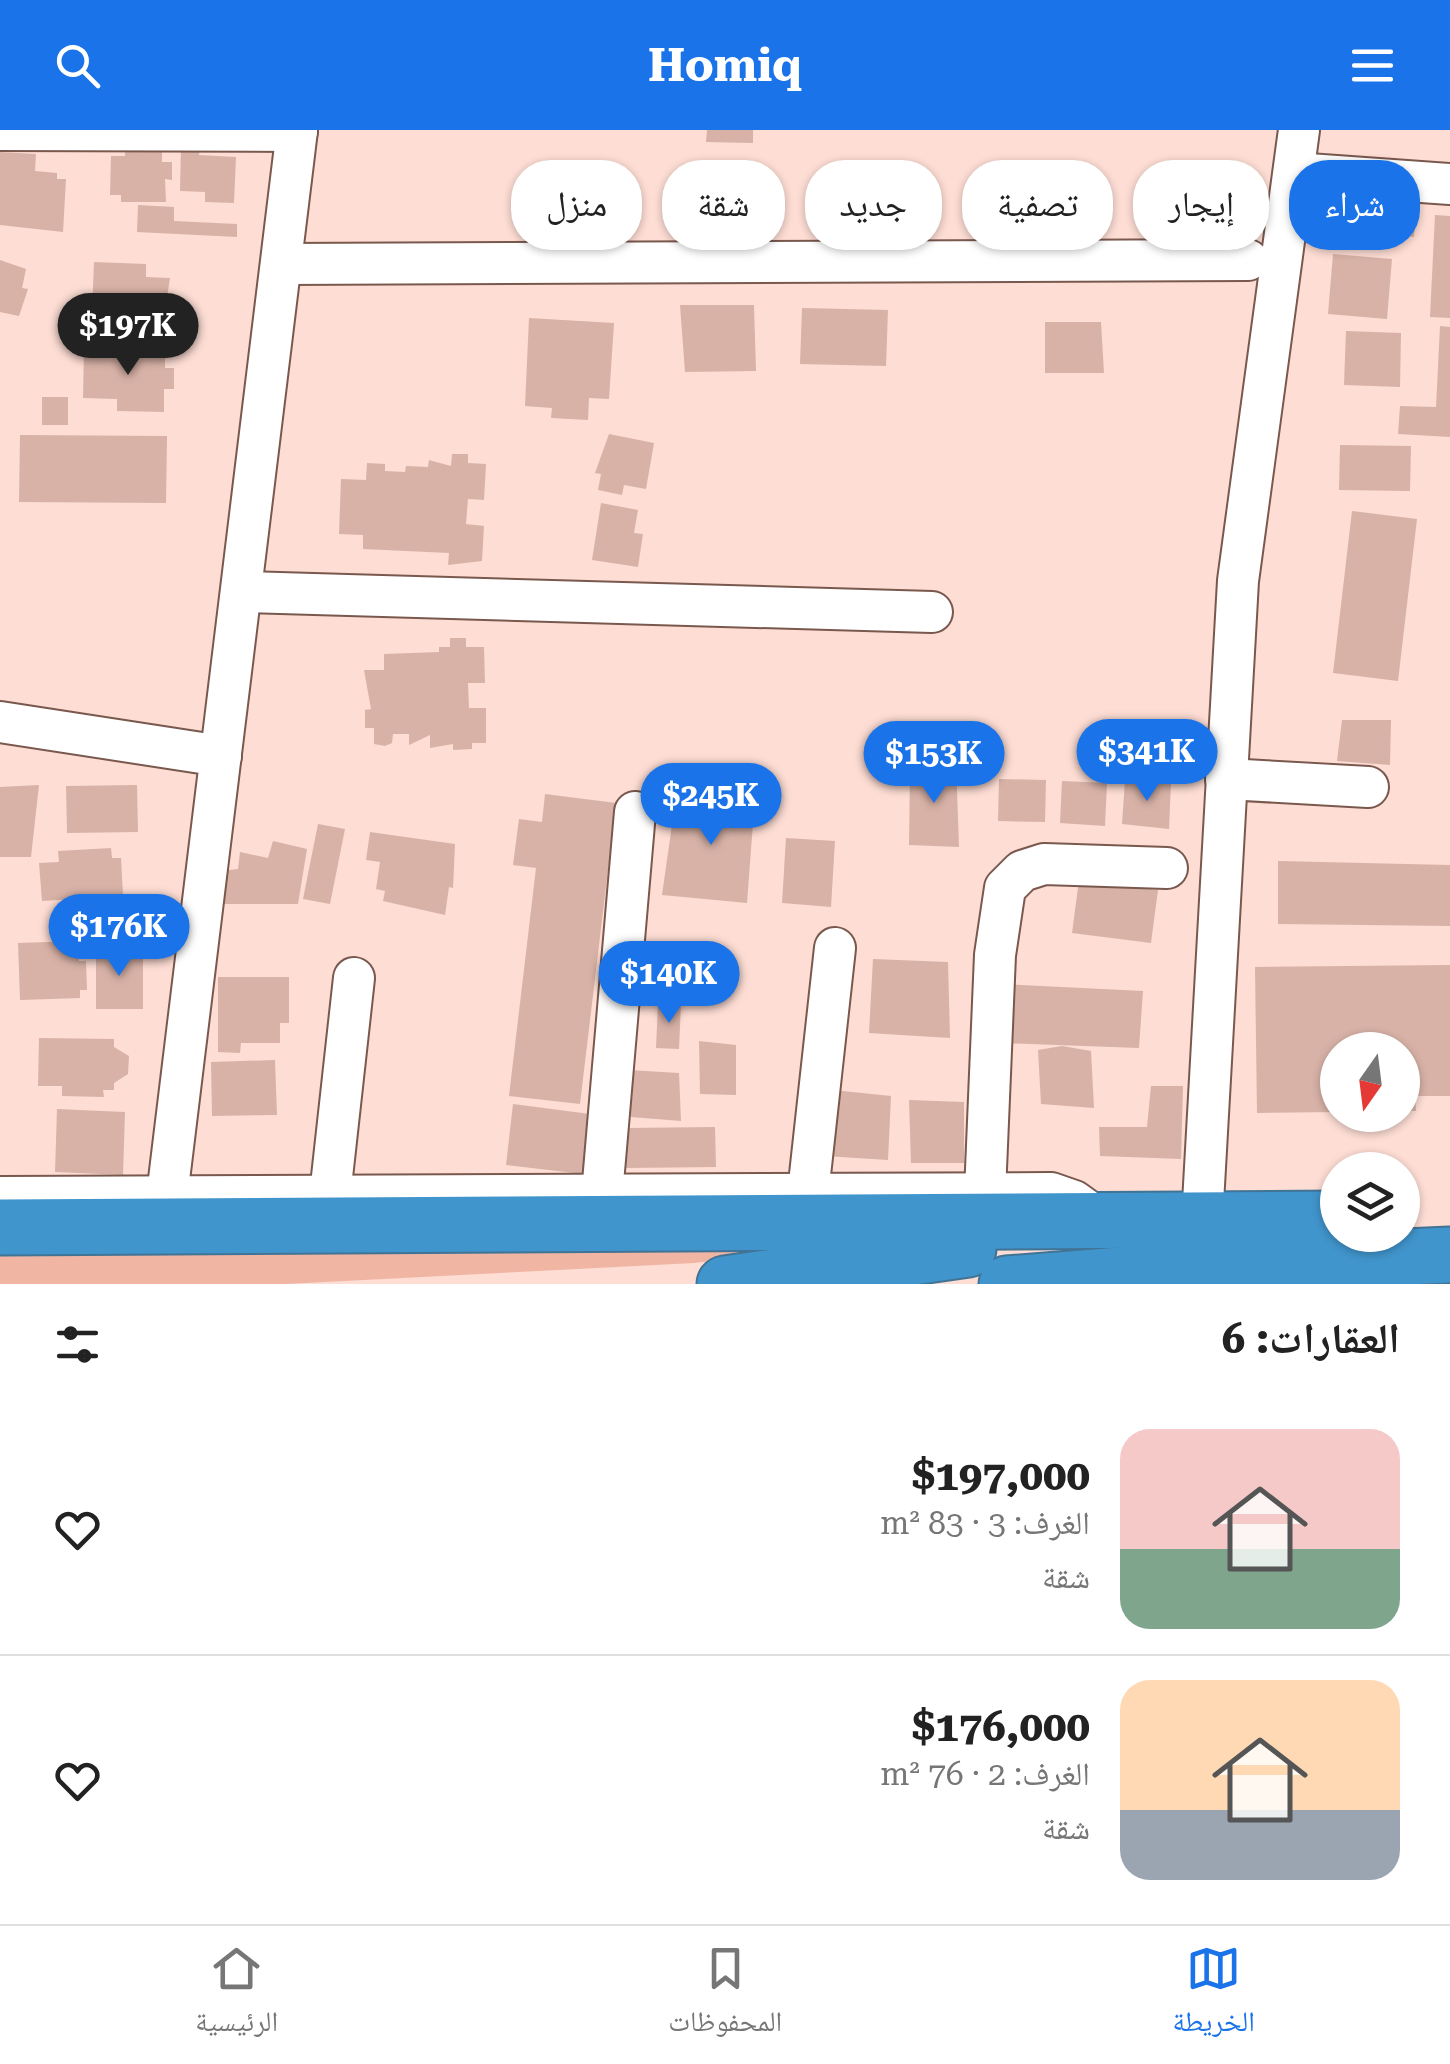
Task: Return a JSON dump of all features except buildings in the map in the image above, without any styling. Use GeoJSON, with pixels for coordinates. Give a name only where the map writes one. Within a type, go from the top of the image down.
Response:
{"type":"FeatureCollection","features":[{"type":"Feature","properties":{"kind":"highway"},"geometry":{"type":"LineString","coordinates":[[1420,1218],[1450,1217]]}},
{"type":"Feature","properties":{"kind":"highway"},"geometry":{"type":"LineString","coordinates":[[0,1228],[1320,1219]]}},
{"type":"Feature","properties":{"kind":"highway"},"geometry":{"type":"LineString","coordinates":[[725,1284],[952,1252],[1011,1236],[1040,1222]]}},
{"type":"Feature","properties":{"kind":"highway"},"geometry":{"type":"LineString","coordinates":[[1007,1284],[1271,1262],[1450,1255]]}},
{"type":"Feature","properties":{"kind":"highway"},"geometry":{"type":"LineString","coordinates":[[1352,1284],[1450,1277]]}},
{"type":"Feature","properties":{"kind":"street"},"geometry":{"type":"LineString","coordinates":[[0,130],[297,131],[167,1196]]}},
{"type":"Feature","properties":{"kind":"street"},"geometry":{"type":"LineString","coordinates":[[1296,160],[1299,130]]}},
{"type":"Feature","properties":{"kind":"street"},"geometry":{"type":"LineString","coordinates":[[1420,182],[1450,184]]}},
{"type":"Feature","properties":{"kind":"street"},"geometry":{"type":"LineString","coordinates":[[1202,1220],[1238,581],[1289,209]]}},
{"type":"Feature","properties":{"kind":"street"},"geometry":{"type":"LineString","coordinates":[[282,264],[1248,260]]}},
{"type":"Feature","properties":{"kind":"street"},"geometry":{"type":"LineString","coordinates":[[242,592],[932,612]]}},
{"type":"Feature","properties":{"kind":"street"},"geometry":{"type":"LineString","coordinates":[[0,722],[222,756]]}},
{"type":"Feature","properties":{"kind":"street"},"geometry":{"type":"LineString","coordinates":[[1226,779],[1368,787]]}},
{"type":"Feature","properties":{"kind":"street"},"geometry":{"type":"LineString","coordinates":[[602,1194],[635,812]]}},
{"type":"Feature","properties":{"kind":"street"},"geometry":{"type":"LineString","coordinates":[[986,1193],[995,955],[1005,888],[1022,871],[1044,864],[1168,868]]}},
{"type":"Feature","properties":{"kind":"street"},"geometry":{"type":"LineString","coordinates":[[808,1193],[835,948]]}},
{"type":"Feature","properties":{"kind":"street"},"geometry":{"type":"LineString","coordinates":[[330,1195],[354,978]]}},
{"type":"Feature","properties":{"kind":"street"},"geometry":{"type":"LineString","coordinates":[[0,1198],[1051,1193],[1074,1200],[1102,1221]]}},
{"type":"Feature","properties":{"kind":"shaded area"},"geometry":{"type":"Polygon","coordinates":[[[912,1239],[694,1263],[286,1284],[0,1284],[0,1241],[912,1239]]]}}]}
